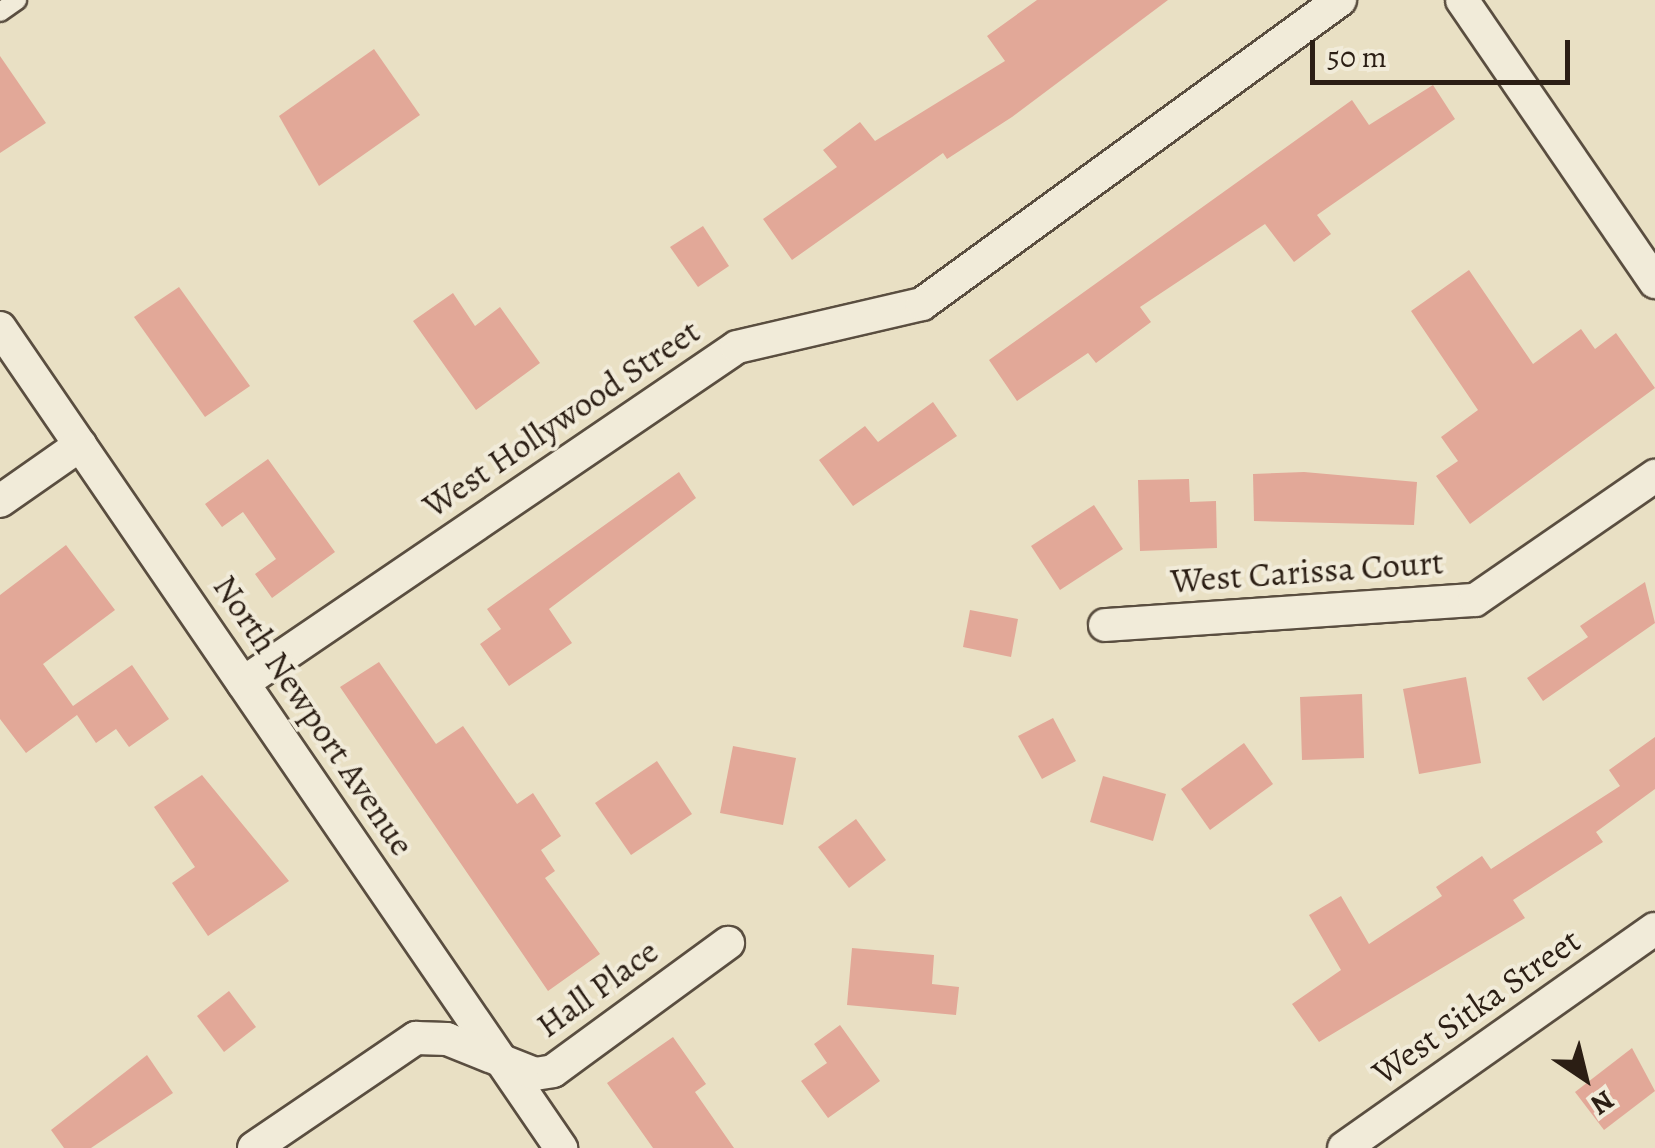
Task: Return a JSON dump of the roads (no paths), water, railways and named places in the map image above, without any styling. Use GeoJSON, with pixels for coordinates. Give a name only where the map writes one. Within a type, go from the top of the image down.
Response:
{"type":"FeatureCollection","features":[{"type":"Feature","properties":{"kind":"street","name":"West Hollywood Street"},"geometry":{"type":"LineString","coordinates":[[242,683],[737,347],[922,304],[1340,0]]}},
{"type":"Feature","properties":{"kind":"street"},"geometry":{"type":"LineString","coordinates":[[1462,0],[1655,282]]}},
{"type":"Feature","properties":{"kind":"street","name":"North Newport Avenue"},"geometry":{"type":"LineString","coordinates":[[0,328],[561,1148]]}},
{"type":"Feature","properties":{"kind":"street"},"geometry":{"type":"LineString","coordinates":[[0,501],[80,444]]}},
{"type":"Feature","properties":{"kind":"street","name":"West Carissa Court"},"geometry":{"type":"LineString","coordinates":[[1106,625],[1475,600],[1655,476]]}},
{"type":"Feature","properties":{"kind":"street","name":"West Sitka Street"},"geometry":{"type":"LineString","coordinates":[[1344,1148],[1655,928]]}},
{"type":"Feature","properties":{"kind":"street","name":"Hall Place"},"geometry":{"type":"LineString","coordinates":[[506,1066],[554,1071],[728,943]]}},
{"type":"Feature","properties":{"kind":"street"},"geometry":{"type":"LineString","coordinates":[[254,1148],[416,1038],[447,1038],[506,1066]]}},
{"type":"Feature","properties":{"kind":"lane"},"geometry":{"type":"LineString","coordinates":[[0,12],[17,0]]}}]}
